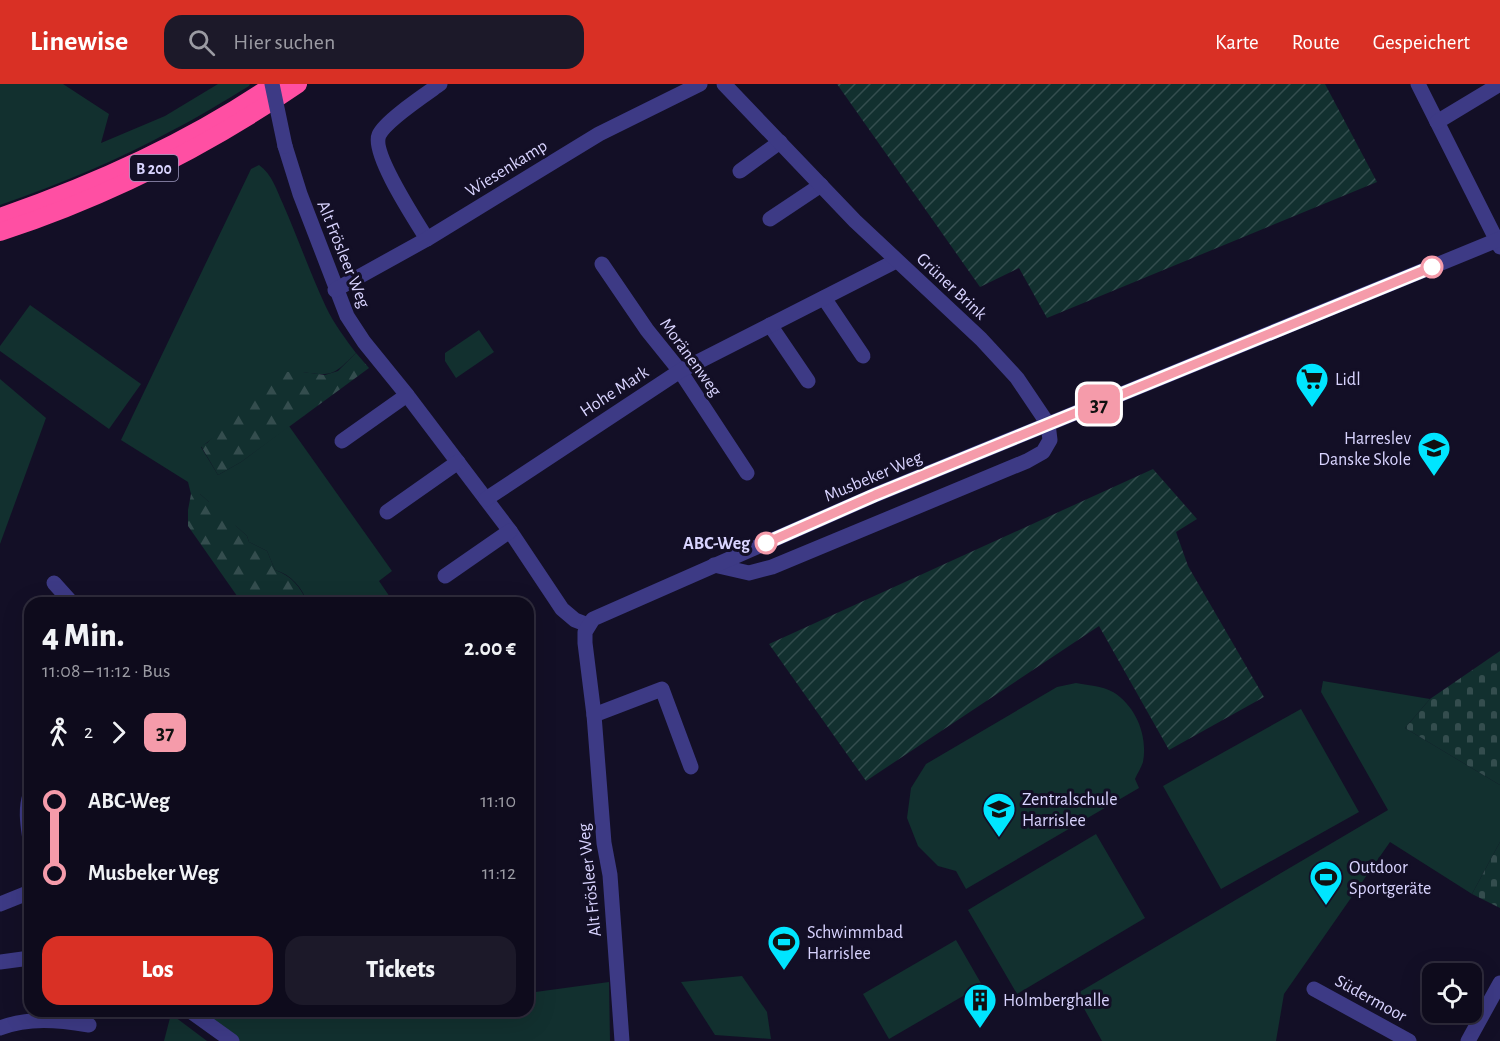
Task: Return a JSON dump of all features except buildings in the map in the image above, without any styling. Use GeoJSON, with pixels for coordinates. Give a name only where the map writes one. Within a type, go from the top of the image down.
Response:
{"type":"FeatureCollection","features":[{"type":"Feature","properties":{"kind":"highway","name":"B 200"},"geometry":{"type":"LineString","coordinates":[[0,217],[96,180],[162,149],[224,116],[273,84]]}},
{"type":"Feature","properties":{"kind":"highway","name":"B 200"},"geometry":{"type":"LineString","coordinates":[[0,232],[34,221],[99,194],[177,158],[298,84]]}},
{"type":"Feature","properties":{"kind":"street","name":"Alt Frösleer Weg"},"geometry":{"type":"LineString","coordinates":[[273,84],[285,146],[300,194],[335,290],[347,316],[364,342],[510,531],[562,609],[575,620],[588,625],[585,632],[585,643],[594,715],[604,843],[613,910],[622,1041]]}},
{"type":"Feature","properties":{"kind":"street"},"geometry":{"type":"LineString","coordinates":[[427,239],[389,173],[377,142],[380,133],[388,124],[440,84]]}},
{"type":"Feature","properties":{"kind":"street","name":"Wiesenkamp"},"geometry":{"type":"LineString","coordinates":[[335,290],[427,239],[599,134],[700,84]]}},
{"type":"Feature","properties":{"kind":"street","name":"Grüner Brink"},"geometry":{"type":"LineString","coordinates":[[724,84],[896,261],[981,339],[1017,378],[1048,424]]}},
{"type":"Feature","properties":{"kind":"street"},"geometry":{"type":"LineString","coordinates":[[1418,84],[1499,242]]}},
{"type":"Feature","properties":{"kind":"street"},"geometry":{"type":"LineString","coordinates":[[1437,122],[1500,84]]}},
{"type":"Feature","properties":{"kind":"street"},"geometry":{"type":"LineString","coordinates":[[740,171],[780,142]]}},
{"type":"Feature","properties":{"kind":"street"},"geometry":{"type":"LineString","coordinates":[[770,219],[821,185]]}},
{"type":"Feature","properties":{"kind":"street","name":"Musbeker Weg"},"geometry":{"type":"LineString","coordinates":[[588,625],[593,619],[617,607],[875,495],[1499,242]]}},
{"type":"Feature","properties":{"kind":"street","name":"Hohe Mark"},"geometry":{"type":"LineString","coordinates":[[486,499],[680,371],[896,261]]}},
{"type":"Feature","properties":{"kind":"street","name":"Moränenweg"},"geometry":{"type":"LineString","coordinates":[[602,264],[647,330],[680,371],[747,473]]}},
{"type":"Feature","properties":{"kind":"street"},"geometry":{"type":"LineString","coordinates":[[824,298],[863,356]]}},
{"type":"Feature","properties":{"kind":"street"},"geometry":{"type":"LineString","coordinates":[[770,326],[808,381]]}},
{"type":"Feature","properties":{"kind":"street"},"geometry":{"type":"LineString","coordinates":[[342,441],[407,395]]}},
{"type":"Feature","properties":{"kind":"street"},"geometry":{"type":"LineString","coordinates":[[714,565],[748,573],[772,567],[1027,461],[1043,452],[1050,440],[1048,424]]}},
{"type":"Feature","properties":{"kind":"street"},"geometry":{"type":"LineString","coordinates":[[387,512],[458,462]]}},
{"type":"Feature","properties":{"kind":"street"},"geometry":{"type":"LineString","coordinates":[[445,576],[510,531]]}},
{"type":"Feature","properties":{"kind":"street"},"geometry":{"type":"LineString","coordinates":[[54,583],[67,597]]}},
{"type":"Feature","properties":{"kind":"street"},"geometry":{"type":"LineString","coordinates":[[594,715],[662,689],[691,767]]}},
{"type":"Feature","properties":{"kind":"street"},"geometry":{"type":"LineString","coordinates":[[0,904],[24,894]]}},
{"type":"Feature","properties":{"kind":"street"},"geometry":{"type":"LineString","coordinates":[[0,962],[24,959]]}},
{"type":"Feature","properties":{"kind":"street"},"geometry":{"type":"LineString","coordinates":[[1468,1041],[1500,983]]}},
{"type":"Feature","properties":{"kind":"street","name":"Südermoor"},"geometry":{"type":"LineString","coordinates":[[1314,989],[1409,1041]]}},
{"type":"Feature","properties":{"kind":"street"},"geometry":{"type":"LineString","coordinates":[[198,1017],[232,1041]]}},
{"type":"Feature","properties":{"kind":"street"},"geometry":{"type":"LineString","coordinates":[[0,1028],[28,1021],[46,1020],[89,1025]]}},
{"type":"Feature","properties":{"kind":"green space"},"geometry":{"type":"Polygon","coordinates":[[[0,84],[63,84],[109,114],[101,143],[165,116],[218,84],[250,84],[192,120],[131,151],[67,180],[0,205],[0,84]]]}},
{"type":"Feature","properties":{"kind":"green space"},"geometry":{"type":"Polygon","coordinates":[[[837,84],[1325,84],[1377,182],[1047,318],[1019,268],[980,287],[837,84]]]}},
{"type":"Feature","properties":{"kind":"green space"},"geometry":{"type":"Polygon","coordinates":[[[259,165],[271,178],[329,313],[356,353],[338,370],[328,374],[303,372],[201,447],[218,475],[241,462],[289,426],[392,571],[379,581],[390,597],[305,597],[295,582],[275,570],[267,551],[249,542],[247,536],[200,494],[191,494],[188,482],[121,440],[251,169],[259,165]]]}},
{"type":"Feature","properties":{"kind":"green space"},"geometry":{"type":"Polygon","coordinates":[[[30,305],[141,384],[109,429],[0,351],[0,346],[30,305]]]}},
{"type":"Feature","properties":{"kind":"green space"},"geometry":{"type":"Polygon","coordinates":[[[479,330],[494,352],[456,378],[445,361],[445,353],[479,330]]]}},
{"type":"Feature","properties":{"kind":"green space"},"geometry":{"type":"Polygon","coordinates":[[[356,353],[369,368],[241,462],[218,475],[201,446],[283,372],[325,375],[338,371],[356,353]]]}},
{"type":"Feature","properties":{"kind":"green space"},"geometry":{"type":"Polygon","coordinates":[[[0,379],[46,418],[0,544],[0,379]]]}},
{"type":"Feature","properties":{"kind":"green space"},"geometry":{"type":"Polygon","coordinates":[[[1153,469],[1197,519],[1176,532],[1188,566],[1264,697],[1169,750],[1099,626],[866,781],[769,644],[1153,469]]]}},
{"type":"Feature","properties":{"kind":"green space"},"geometry":{"type":"Polygon","coordinates":[[[191,494],[200,494],[209,502],[221,502],[236,526],[247,536],[249,542],[267,551],[275,570],[286,575],[295,583],[305,597],[238,597],[188,526],[191,494]]]}},
{"type":"Feature","properties":{"kind":"green space"},"geometry":{"type":"Polygon","coordinates":[[[1500,651],[1500,785],[1405,728],[1430,699],[1500,651]]]}},
{"type":"Feature","properties":{"kind":"green space"},"geometry":{"type":"Polygon","coordinates":[[[1323,681],[1430,699],[1405,728],[1500,785],[1500,842],[1472,894],[1390,842],[1284,994],[1276,1041],[1102,1041],[1076,994],[1388,810],[1321,692],[1323,681]]]}},
{"type":"Feature","properties":{"kind":"green space"},"geometry":{"type":"Polygon","coordinates":[[[1076,683],[1113,692],[1134,713],[1144,742],[1143,762],[1135,779],[1139,788],[966,889],[956,871],[938,866],[918,846],[907,818],[911,788],[926,764],[1057,687],[1076,683]]]}},
{"type":"Feature","properties":{"kind":"green space"},"geometry":{"type":"Polygon","coordinates":[[[1301,709],[1359,812],[1221,889],[1163,786],[1301,709]]]}},
{"type":"Feature","properties":{"kind":"green space"},"geometry":{"type":"Polygon","coordinates":[[[1096,834],[1145,918],[1017,994],[968,910],[1096,834]]]}},
{"type":"Feature","properties":{"kind":"green space"},"geometry":{"type":"Polygon","coordinates":[[[1500,842],[1500,908],[1472,894],[1500,842]]]}},
{"type":"Feature","properties":{"kind":"green space"},"geometry":{"type":"Polygon","coordinates":[[[956,940],[982,985],[889,1039],[863,994],[956,940]]]}},
{"type":"Feature","properties":{"kind":"green space"},"geometry":{"type":"Polygon","coordinates":[[[742,976],[767,1012],[771,1039],[715,1035],[681,982],[742,976]]]}},
{"type":"Feature","properties":{"kind":"green space"},"geometry":{"type":"Polygon","coordinates":[[[609,982],[610,1041],[239,1041],[207,1017],[534,1017],[534,992],[609,982]]]}},
{"type":"Feature","properties":{"kind":"green space"},"geometry":{"type":"Polygon","coordinates":[[[170,1017],[175,1017],[207,1041],[164,1041],[170,1017]]]}},
{"type":"Feature","properties":{"kind":"bus line","name":"37"},"geometry":{"type":"LineString","coordinates":[[766,543],[875,495],[1432,267]]}},
{"type":"Feature","properties":{"kind":"place","name":"Lidl"},"geometry":{"type":"Point","coordinates":[1312,408]}},
{"type":"Feature","properties":{"kind":"place","name":"Harreslev Danske Skole"},"geometry":{"type":"Point","coordinates":[1434,477]}},
{"type":"Feature","properties":{"kind":"place","name":"ABC-Weg"},"geometry":{"type":"Point","coordinates":[766,543]}},
{"type":"Feature","properties":{"kind":"place","name":"Zentralschule Harrislee"},"geometry":{"type":"Point","coordinates":[999,838]}},
{"type":"Feature","properties":{"kind":"place","name":"Outdoor Sportgeräte"},"geometry":{"type":"Point","coordinates":[1326,906]}},
{"type":"Feature","properties":{"kind":"place","name":"Schwimmbad Harrislee"},"geometry":{"type":"Point","coordinates":[784,971]}},
{"type":"Feature","properties":{"kind":"place","name":"Holmberghalle"},"geometry":{"type":"Point","coordinates":[980,1029]}}]}
